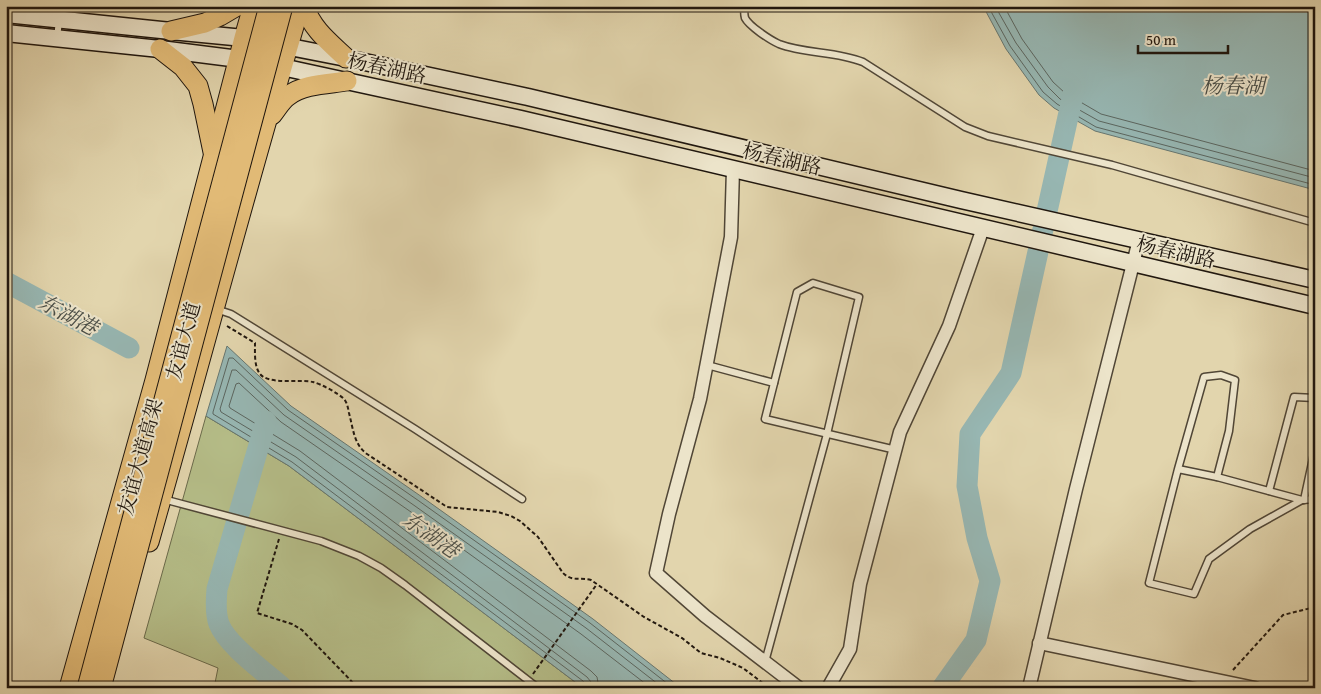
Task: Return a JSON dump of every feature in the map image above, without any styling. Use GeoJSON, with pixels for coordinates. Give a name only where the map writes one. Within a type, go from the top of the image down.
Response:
{"type":"FeatureCollection","features":[{"type":"Feature","properties":{"kind":"main road"},"geometry":{"type":"LineString","coordinates":[[171,31],[205,22],[237,6]]}},
{"type":"Feature","properties":{"kind":"main road","name":"友谊大道"},"geometry":{"type":"LineString","coordinates":[[69,688],[155,380],[253,6]]}},
{"type":"Feature","properties":{"kind":"main road","name":"友谊大道高架"},"geometry":{"type":"LineString","coordinates":[[87,688],[269,6]]}},
{"type":"Feature","properties":{"kind":"main road","name":"友谊大道高架"},"geometry":{"type":"LineString","coordinates":[[101,688],[283,6]]}},
{"type":"Feature","properties":{"kind":"main road","name":"友谊大道"},"geometry":{"type":"LineString","coordinates":[[109,688],[249,182],[300,6]]}},
{"type":"Feature","properties":{"kind":"main road"},"geometry":{"type":"LineString","coordinates":[[304,6],[310,20],[322,35],[346,58]]}},
{"type":"Feature","properties":{"kind":"main road","name":"杨春湖路"},"geometry":{"type":"LineString","coordinates":[[6,14],[60,13],[171,31],[244,38],[288,46],[528,96],[1000,209],[1315,280]]}},
{"type":"Feature","properties":{"kind":"main road","name":"杨春湖路"},"geometry":{"type":"LineString","coordinates":[[6,33],[160,49],[239,59],[282,67],[521,119],[1315,306]]}},
{"type":"Feature","properties":{"kind":"main road"},"geometry":{"type":"LineString","coordinates":[[160,49],[183,67],[198,86],[214,156]]}},
{"type":"Feature","properties":{"kind":"main road"},"geometry":{"type":"LineString","coordinates":[[249,182],[272,116],[281,103],[288,96],[302,89],[347,81]]}},
{"type":"Feature","properties":{"kind":"street"},"geometry":{"type":"LineString","coordinates":[[733,169],[731,237],[707,365],[656,573],[705,616],[799,688]]}},
{"type":"Feature","properties":{"kind":"street"},"geometry":{"type":"LineString","coordinates":[[828,688],[850,649],[860,584],[900,432],[991,230]]}},
{"type":"Feature","properties":{"kind":"street"},"geometry":{"type":"LineString","coordinates":[[1029,688],[1076,489],[1139,240]]}},
{"type":"Feature","properties":{"kind":"street"},"geometry":{"type":"LineString","coordinates":[[1039,643],[1255,688]]}},
{"type":"Feature","properties":{"kind":"lane"},"geometry":{"type":"LineString","coordinates":[[745,6],[745,18],[750,25],[778,44],[842,56],[863,62],[965,127],[988,136],[1112,165],[1315,223]]}},
{"type":"Feature","properties":{"kind":"lane"},"geometry":{"type":"LineString","coordinates":[[57,38],[60,13]]}},
{"type":"Feature","properties":{"kind":"lane"},"geometry":{"type":"LineString","coordinates":[[765,662],[827,434],[859,297],[813,283],[797,292],[765,419],[827,434],[896,450]]}},
{"type":"Feature","properties":{"kind":"lane"},"geometry":{"type":"LineString","coordinates":[[215,309],[231,314],[522,499]]}},
{"type":"Feature","properties":{"kind":"lane"},"geometry":{"type":"LineString","coordinates":[[707,365],[774,383]]}},
{"type":"Feature","properties":{"kind":"lane"},"geometry":{"type":"LineString","coordinates":[[1217,477],[1230,431],[1236,380],[1221,375],[1204,377],[1149,583],[1194,594],[1209,559],[1250,528],[1303,500],[1315,449]]}},
{"type":"Feature","properties":{"kind":"lane"},"geometry":{"type":"LineString","coordinates":[[1269,491],[1294,397],[1315,398]]}},
{"type":"Feature","properties":{"kind":"lane"},"geometry":{"type":"LineString","coordinates":[[1178,470],[1217,477],[1303,500],[1315,499]]}},
{"type":"Feature","properties":{"kind":"lane"},"geometry":{"type":"LineString","coordinates":[[162,499],[281,530],[328,544],[359,556],[381,568],[405,585],[538,688]]}},
{"type":"Feature","properties":{"kind":"path"},"geometry":{"type":"LineString","coordinates":[[228,326],[255,344],[257,368],[263,377],[273,380],[313,382],[335,392],[345,400],[357,443],[362,451],[447,507],[498,512],[516,518],[538,537],[566,576],[574,580],[589,579],[644,617],[682,638],[701,653],[714,656],[743,668],[767,688]]}},
{"type":"Feature","properties":{"kind":"path"},"geometry":{"type":"LineString","coordinates":[[281,530],[258,613],[292,624],[302,630],[358,688]]}},
{"type":"Feature","properties":{"kind":"path"},"geometry":{"type":"LineString","coordinates":[[528,680],[597,584]]}},
{"type":"Feature","properties":{"kind":"path"},"geometry":{"type":"LineString","coordinates":[[1223,681],[1283,615],[1315,607]]}},
{"type":"Feature","properties":{"kind":"green space"},"geometry":{"type":"Polygon","coordinates":[[[206,416],[289,466],[583,688],[214,688],[218,668],[144,638],[206,416]]]}},
{"type":"Feature","properties":{"kind":"water","name":"杨春湖"},"geometry":{"type":"Polygon","coordinates":[[[983,6],[1315,6],[1315,190],[1095,131],[1054,108],[1039,95],[1006,49],[983,6]]]}},
{"type":"Feature","properties":{"kind":"water"},"geometry":{"type":"Polygon","coordinates":[[[227,346],[291,406],[593,619],[681,688],[583,688],[289,466],[206,416],[227,346]]]}},
{"type":"Feature","properties":{"kind":"waterway"},"geometry":{"type":"LineString","coordinates":[[942,688],[976,640],[990,581],[977,538],[967,486],[970,434],[1011,373],[1074,90]]}},
{"type":"Feature","properties":{"kind":"waterway","name":"东湖港"},"geometry":{"type":"LineString","coordinates":[[6,282],[129,348]]}},
{"type":"Feature","properties":{"kind":"waterway"},"geometry":{"type":"LineString","coordinates":[[266,421],[217,589],[216,611],[219,624],[230,641],[283,688]]}}]}
